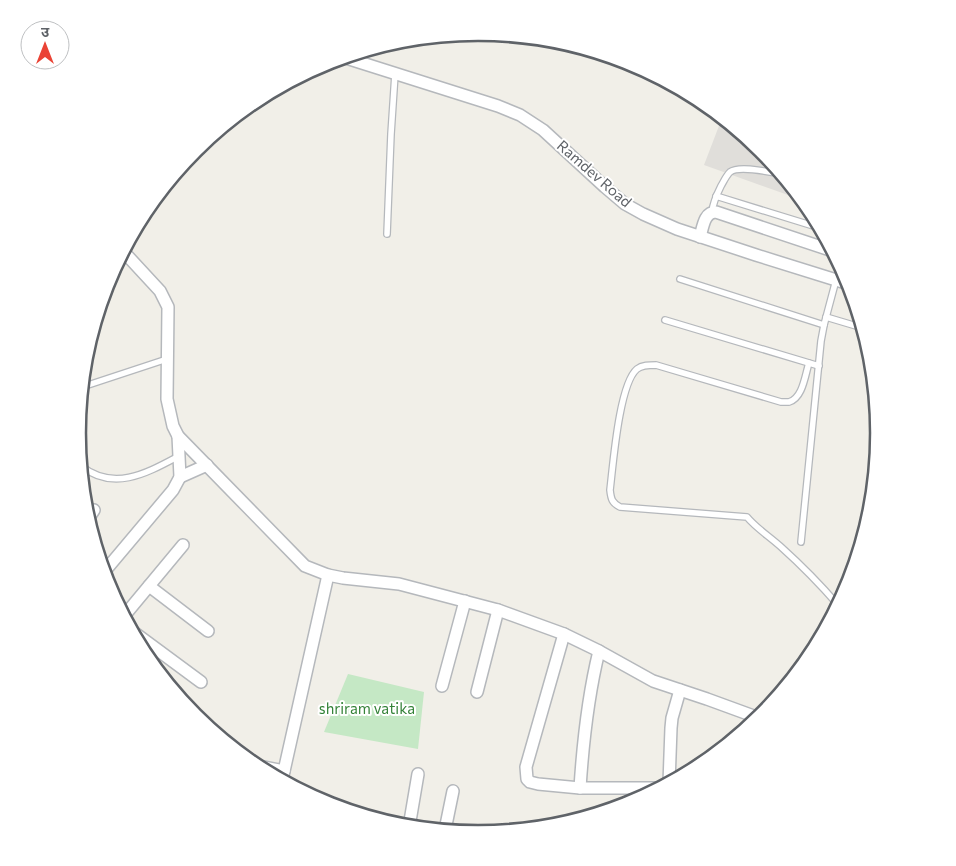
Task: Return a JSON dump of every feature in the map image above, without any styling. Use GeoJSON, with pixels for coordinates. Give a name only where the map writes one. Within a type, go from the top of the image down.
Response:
{"type":"FeatureCollection","features":[{"type":"Feature","properties":{"kind":"street","name":"Ramdev Road"},"geometry":{"type":"LineString","coordinates":[[354,61],[498,106],[520,115],[543,130],[625,204],[643,214],[677,229],[706,223],[839,281]]}},
{"type":"Feature","properties":{"kind":"street"},"geometry":{"type":"LineString","coordinates":[[706,223],[716,212],[822,247]]}},
{"type":"Feature","properties":{"kind":"street"},"geometry":{"type":"LineString","coordinates":[[129,257],[160,292],[168,307],[167,399],[173,426],[178,436],[305,566],[328,575],[399,584],[498,610],[564,634],[653,681],[750,715]]}},
{"type":"Feature","properties":{"kind":"street"},"geometry":{"type":"LineString","coordinates":[[178,436],[180,478]]}},
{"type":"Feature","properties":{"kind":"street"},"geometry":{"type":"LineString","coordinates":[[109,566],[170,494],[180,478],[207,465]]}},
{"type":"Feature","properties":{"kind":"street"},"geometry":{"type":"LineString","coordinates":[[129,610],[184,545]]}},
{"type":"Feature","properties":{"kind":"street"},"geometry":{"type":"LineString","coordinates":[[284,773],[328,575]]}},
{"type":"Feature","properties":{"kind":"street"},"geometry":{"type":"LineString","coordinates":[[149,586],[208,631]]}},
{"type":"Feature","properties":{"kind":"street"},"geometry":{"type":"LineString","coordinates":[[442,686],[465,601]]}},
{"type":"Feature","properties":{"kind":"street"},"geometry":{"type":"LineString","coordinates":[[477,692],[498,610]]}},
{"type":"Feature","properties":{"kind":"street"},"geometry":{"type":"LineString","coordinates":[[564,634],[526,767],[527,779],[538,784],[580,788],[643,788]]}},
{"type":"Feature","properties":{"kind":"street"},"geometry":{"type":"LineString","coordinates":[[147,642],[201,682]]}},
{"type":"Feature","properties":{"kind":"street"},"geometry":{"type":"LineString","coordinates":[[580,788],[582,744],[586,714],[591,681],[599,651]]}},
{"type":"Feature","properties":{"kind":"street"},"geometry":{"type":"LineString","coordinates":[[669,774],[672,718],[680,690]]}},
{"type":"Feature","properties":{"kind":"street"},"geometry":{"type":"LineString","coordinates":[[410,818],[418,774]]}},
{"type":"Feature","properties":{"kind":"street"},"geometry":{"type":"LineString","coordinates":[[446,823],[453,791]]}},
{"type":"Feature","properties":{"kind":"lane"},"geometry":{"type":"LineString","coordinates":[[387,234],[395,74]]}},
{"type":"Feature","properties":{"kind":"lane"},"geometry":{"type":"LineString","coordinates":[[706,223],[716,196],[726,176],[731,172],[742,169],[771,173]]}},
{"type":"Feature","properties":{"kind":"lane"},"geometry":{"type":"LineString","coordinates":[[716,196],[810,225]]}},
{"type":"Feature","properties":{"kind":"lane"},"geometry":{"type":"LineString","coordinates":[[680,279],[824,325]]}},
{"type":"Feature","properties":{"kind":"lane"},"geometry":{"type":"LineString","coordinates":[[801,542],[818,366],[824,325],[836,280]]}},
{"type":"Feature","properties":{"kind":"lane"},"geometry":{"type":"LineString","coordinates":[[826,317],[854,325]]}},
{"type":"Feature","properties":{"kind":"lane"},"geometry":{"type":"LineString","coordinates":[[665,320],[818,366]]}},
{"type":"Feature","properties":{"kind":"lane"},"geometry":{"type":"LineString","coordinates":[[90,384],[167,359]]}},
{"type":"Feature","properties":{"kind":"lane"},"geometry":{"type":"LineString","coordinates":[[809,363],[800,394],[789,402],[781,402],[656,366],[641,366],[631,377],[620,411],[610,490],[612,502],[620,507],[747,517],[753,525],[781,547],[832,599]]}},
{"type":"Feature","properties":{"kind":"lane"},"geometry":{"type":"LineString","coordinates":[[89,472],[114,480],[134,478],[179,456]]}},
{"type":"Feature","properties":{"kind":"shaded area"},"geometry":{"type":"Polygon","coordinates":[[[719,125],[755,156],[789,195],[704,165],[719,125]]]}},
{"type":"Feature","properties":{"kind":"green space","name":"shriram vatika"},"geometry":{"type":"Polygon","coordinates":[[[348,674],[424,692],[418,749],[324,732],[348,674]]]}}]}
